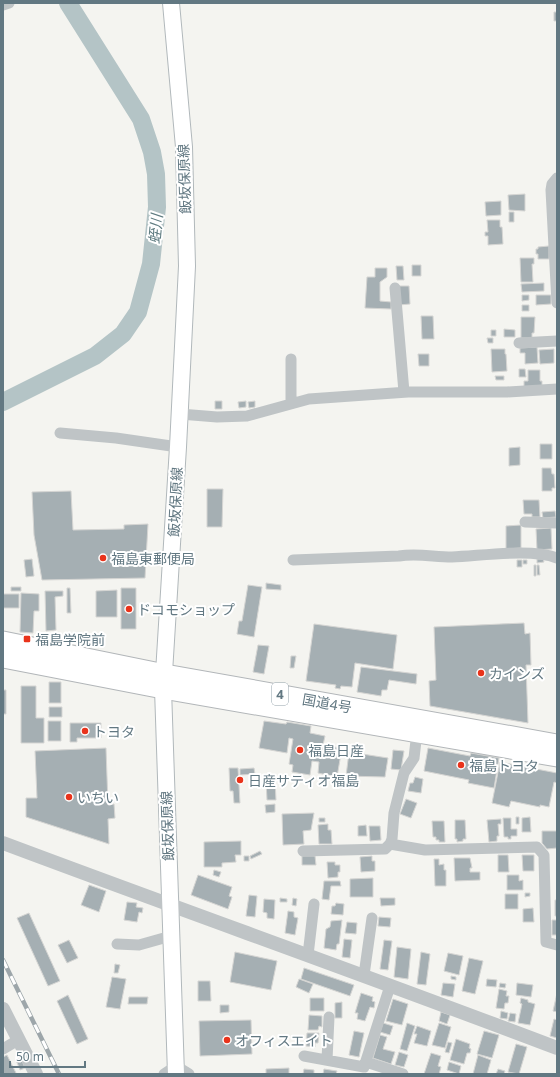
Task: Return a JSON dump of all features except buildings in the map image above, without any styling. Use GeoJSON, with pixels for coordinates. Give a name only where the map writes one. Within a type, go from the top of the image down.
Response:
{"type":"FeatureCollection","features":[{"type":"Feature","properties":{"kind":"highway","name":"国道4号"},"geometry":{"type":"LineString","coordinates":[[3,641],[164,681],[418,732],[557,758]]}},
{"type":"Feature","properties":{"kind":"highway","name":"国道4号"},"geometry":{"type":"LineString","coordinates":[[3,658],[164,681],[557,744]]}},
{"type":"Feature","properties":{"kind":"main road","name":"飯坂保原線"},"geometry":{"type":"LineString","coordinates":[[171,3],[184,147],[187,266],[180,414],[164,681],[176,1072]]}},
{"type":"Feature","properties":{"kind":"street"},"geometry":{"type":"LineString","coordinates":[[3,5],[9,3]]}},
{"type":"Feature","properties":{"kind":"street"},"geometry":{"type":"LineString","coordinates":[[557,178],[552,184],[550,190],[557,303]]}},
{"type":"Feature","properties":{"kind":"street"},"geometry":{"type":"LineString","coordinates":[[395,288],[404,392]]}},
{"type":"Feature","properties":{"kind":"street"},"geometry":{"type":"LineString","coordinates":[[519,343],[557,341]]}},
{"type":"Feature","properties":{"kind":"street"},"geometry":{"type":"LineString","coordinates":[[291,359],[291,403]]}},
{"type":"Feature","properties":{"kind":"street"},"geometry":{"type":"LineString","coordinates":[[180,414],[217,417],[247,416],[309,399],[404,392],[507,392],[557,389]]}},
{"type":"Feature","properties":{"kind":"street"},"geometry":{"type":"LineString","coordinates":[[60,433],[116,438],[178,447]]}},
{"type":"Feature","properties":{"kind":"street"},"geometry":{"type":"LineString","coordinates":[[525,522],[557,523]]}},
{"type":"Feature","properties":{"kind":"street"},"geometry":{"type":"LineString","coordinates":[[293,560],[399,556],[411,554],[436,557],[527,554],[545,555],[557,558]]}},
{"type":"Feature","properties":{"kind":"street"},"geometry":{"type":"LineString","coordinates":[[303,851],[385,849],[390,844],[392,839],[394,813],[404,773],[414,758],[418,732]]}},
{"type":"Feature","properties":{"kind":"street"},"geometry":{"type":"LineString","coordinates":[[3,843],[170,906],[364,975],[557,1048]]}},
{"type":"Feature","properties":{"kind":"street"},"geometry":{"type":"LineString","coordinates":[[390,844],[425,850],[537,847],[544,855],[546,942],[557,945]]}},
{"type":"Feature","properties":{"kind":"street"},"geometry":{"type":"LineString","coordinates":[[308,955],[314,904]]}},
{"type":"Feature","properties":{"kind":"street"},"geometry":{"type":"LineString","coordinates":[[364,975],[372,918]]}},
{"type":"Feature","properties":{"kind":"street"},"geometry":{"type":"LineString","coordinates":[[117,944],[139,945],[171,936]]}},
{"type":"Feature","properties":{"kind":"street"},"geometry":{"type":"LineString","coordinates":[[304,1056],[364,1068],[390,986]]}},
{"type":"Feature","properties":{"kind":"street"},"geometry":{"type":"LineString","coordinates":[[3,1009],[36,1074]]}},
{"type":"Feature","properties":{"kind":"street"},"geometry":{"type":"LineString","coordinates":[[327,1060],[329,1016]]}},
{"type":"Feature","properties":{"kind":"street"},"geometry":{"type":"LineString","coordinates":[[3,1049],[18,1040]]}},
{"type":"Feature","properties":{"kind":"street"},"geometry":{"type":"LineString","coordinates":[[366,1062],[403,1074]]}},
{"type":"Feature","properties":{"kind":"waterway","name":"蛭川"},"geometry":{"type":"LineString","coordinates":[[3,402],[95,356],[123,334],[138,312],[151,264],[157,207],[156,174],[152,152],[141,119],[68,3]]}},
{"type":"Feature","properties":{"kind":"railway"},"geometry":{"type":"LineString","coordinates":[[3,960],[59,1074]]}},
{"type":"Feature","properties":{"kind":"place","name":"福島東郵便局"},"geometry":{"type":"Point","coordinates":[103,558]}},
{"type":"Feature","properties":{"kind":"place","name":"ドコモショップ"},"geometry":{"type":"Point","coordinates":[129,609]}},
{"type":"Feature","properties":{"kind":"place","name":"福島学院前"},"geometry":{"type":"Point","coordinates":[27,639]}},
{"type":"Feature","properties":{"kind":"place","name":"カインズ"},"geometry":{"type":"Point","coordinates":[481,673]}},
{"type":"Feature","properties":{"kind":"place","name":"トヨタ"},"geometry":{"type":"Point","coordinates":[85,731]}},
{"type":"Feature","properties":{"kind":"place","name":"福島日産"},"geometry":{"type":"Point","coordinates":[300,750]}},
{"type":"Feature","properties":{"kind":"place","name":"福島トヨタ"},"geometry":{"type":"Point","coordinates":[461,765]}},
{"type":"Feature","properties":{"kind":"place","name":"日産サティオ福島"},"geometry":{"type":"Point","coordinates":[240,780]}},
{"type":"Feature","properties":{"kind":"place","name":"いちい"},"geometry":{"type":"Point","coordinates":[69,797]}},
{"type":"Feature","properties":{"kind":"place","name":"オフィスエイト"},"geometry":{"type":"Point","coordinates":[227,1040]}}]}
